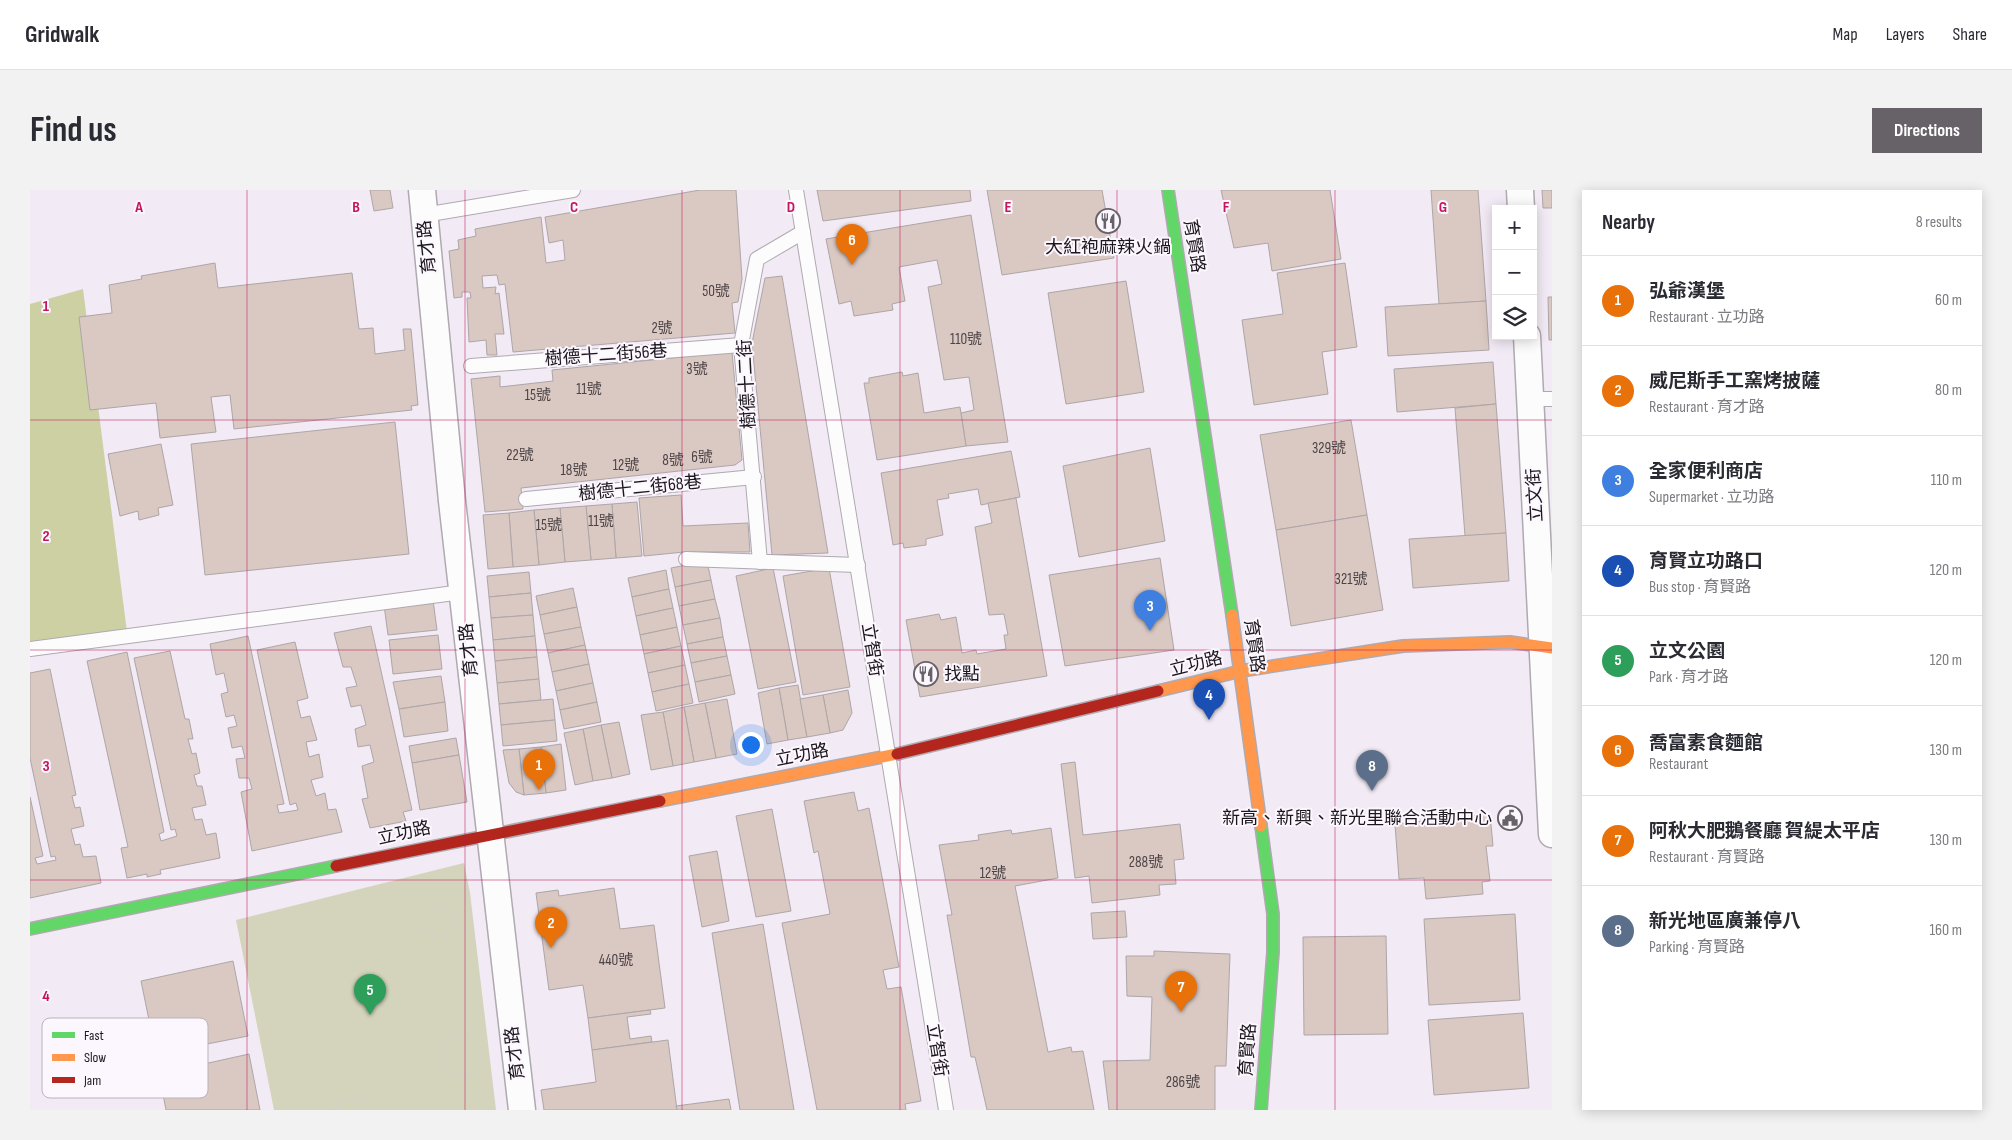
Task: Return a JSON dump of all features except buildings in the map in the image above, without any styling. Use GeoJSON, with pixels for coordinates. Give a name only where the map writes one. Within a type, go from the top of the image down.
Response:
{"type":"FeatureCollection","features":[{"type":"Feature","properties":{"kind":"street","name":"育賢路"},"geometry":{"type":"LineString","coordinates":[[1168,190],[1241,671],[1273,914],[1273,952],[1261,1110]]}},
{"type":"Feature","properties":{"kind":"street"},"geometry":{"type":"LineString","coordinates":[[1520,190],[1521,205]]}},
{"type":"Feature","properties":{"kind":"street","name":"育才路"},"geometry":{"type":"LineString","coordinates":[[423,202],[462,592],[522,1110]]}},
{"type":"Feature","properties":{"kind":"street","name":"立文街"},"geometry":{"type":"LineString","coordinates":[[1528,340],[1541,399],[1552,834]]}},
{"type":"Feature","properties":{"kind":"street","name":"立功路"},"geometry":{"type":"LineString","coordinates":[[30,929],[489,834],[889,756],[1241,671],[1403,646],[1510,642],[1547,647]]}},
{"type":"Feature","properties":{"kind":"lane","name":"立智街"},"geometry":{"type":"LineString","coordinates":[[796,190],[946,1110]]}},
{"type":"Feature","properties":{"kind":"lane"},"geometry":{"type":"LineString","coordinates":[[423,202],[566,191]]}},
{"type":"Feature","properties":{"kind":"lane","name":"樹德十二街"},"geometry":{"type":"LineString","coordinates":[[760,562],[741,345],[757,259],[803,232]]}},
{"type":"Feature","properties":{"kind":"lane","name":"樹德十二街56巷"},"geometry":{"type":"LineString","coordinates":[[471,366],[741,345]]}},
{"type":"Feature","properties":{"kind":"lane","name":"樹德十二街68巷"},"geometry":{"type":"LineString","coordinates":[[526,499],[754,477]]}},
{"type":"Feature","properties":{"kind":"lane"},"geometry":{"type":"LineString","coordinates":[[686,559],[858,565]]}},
{"type":"Feature","properties":{"kind":"lane"},"geometry":{"type":"LineString","coordinates":[[30,649],[462,592]]}},
{"type":"Feature","properties":{"kind":"path"},"geometry":{"type":"LineString","coordinates":[[439,907],[452,914],[454,922],[447,934],[438,936],[429,933],[426,929],[425,919],[430,910],[439,907]]}},
{"type":"Feature","properties":{"kind":"path"},"geometry":{"type":"LineString","coordinates":[[459,1035],[473,1039],[477,1044],[480,1056],[476,1067],[466,1074],[460,1075],[448,1071],[441,1059],[443,1046],[447,1040],[459,1035]]}},
{"type":"Feature","properties":{"kind":"path"},"geometry":{"type":"LineString","coordinates":[[332,1110],[338,1103],[355,1099],[363,1100],[376,1110]]}},
{"type":"Feature","properties":{"kind":"green space"},"geometry":{"type":"Polygon","coordinates":[[[83,289],[127,632],[30,645],[30,304],[83,289]]]}},
{"type":"Feature","properties":{"kind":"green space"},"geometry":{"type":"Polygon","coordinates":[[[464,863],[470,893],[496,1110],[274,1110],[236,920],[464,863]]]}},
{"type":"Feature","properties":{"kind":"traffic: fast"},"geometry":{"type":"LineString","coordinates":[[1168,190],[1232,615]]}},
{"type":"Feature","properties":{"kind":"traffic: fast"},"geometry":{"type":"LineString","coordinates":[[1261,826],[1273,914],[1273,952],[1261,1110]]}},
{"type":"Feature","properties":{"kind":"traffic: fast"},"geometry":{"type":"LineString","coordinates":[[30,929],[336,866]]}},
{"type":"Feature","properties":{"kind":"traffic: slow"},"geometry":{"type":"LineString","coordinates":[[1232,615],[1261,826]]}},
{"type":"Feature","properties":{"kind":"traffic: slow"},"geometry":{"type":"LineString","coordinates":[[1158,691],[1241,671],[1403,646],[1510,642],[1552,648]]}},
{"type":"Feature","properties":{"kind":"traffic: slow"},"geometry":{"type":"LineString","coordinates":[[660,801],[897,754]]}},
{"type":"Feature","properties":{"kind":"traffic: jam"},"geometry":{"type":"LineString","coordinates":[[897,754],[1158,691]]}},
{"type":"Feature","properties":{"kind":"traffic: jam"},"geometry":{"type":"LineString","coordinates":[[336,866],[660,801]]}},
{"type":"Feature","properties":{"kind":"place","name":"大紅袍麻辣火鍋"},"geometry":{"type":"Point","coordinates":[1108,221]}},
{"type":"Feature","properties":{"kind":"place","name":"喬富素食麵館"},"geometry":{"type":"Point","coordinates":[852,265]}},
{"type":"Feature","properties":{"kind":"place","name":"全家便利商店"},"geometry":{"type":"Point","coordinates":[1150,631]}},
{"type":"Feature","properties":{"kind":"place","name":"找點"},"geometry":{"type":"Point","coordinates":[926,674]}},
{"type":"Feature","properties":{"kind":"place","name":"育賢立功路口"},"geometry":{"type":"Point","coordinates":[1209,720]}},
{"type":"Feature","properties":{"kind":"place","name":"弘爺漢堡"},"geometry":{"type":"Point","coordinates":[539,790]}},
{"type":"Feature","properties":{"kind":"place","name":"新光地區廣兼停八"},"geometry":{"type":"Point","coordinates":[1372,791]}},
{"type":"Feature","properties":{"kind":"place","name":"新高、新興、新光里聯合活動中心"},"geometry":{"type":"Point","coordinates":[1510,818]}},
{"type":"Feature","properties":{"kind":"place","name":"威尼斯手工窯烤披薩"},"geometry":{"type":"Point","coordinates":[551,948]}},
{"type":"Feature","properties":{"kind":"place","name":"阿秋大肥鵝餐廳 賀緹太平店"},"geometry":{"type":"Point","coordinates":[1181,1012]}},
{"type":"Feature","properties":{"kind":"place","name":"立文公園"},"geometry":{"type":"Point","coordinates":[370,1015]}}]}
